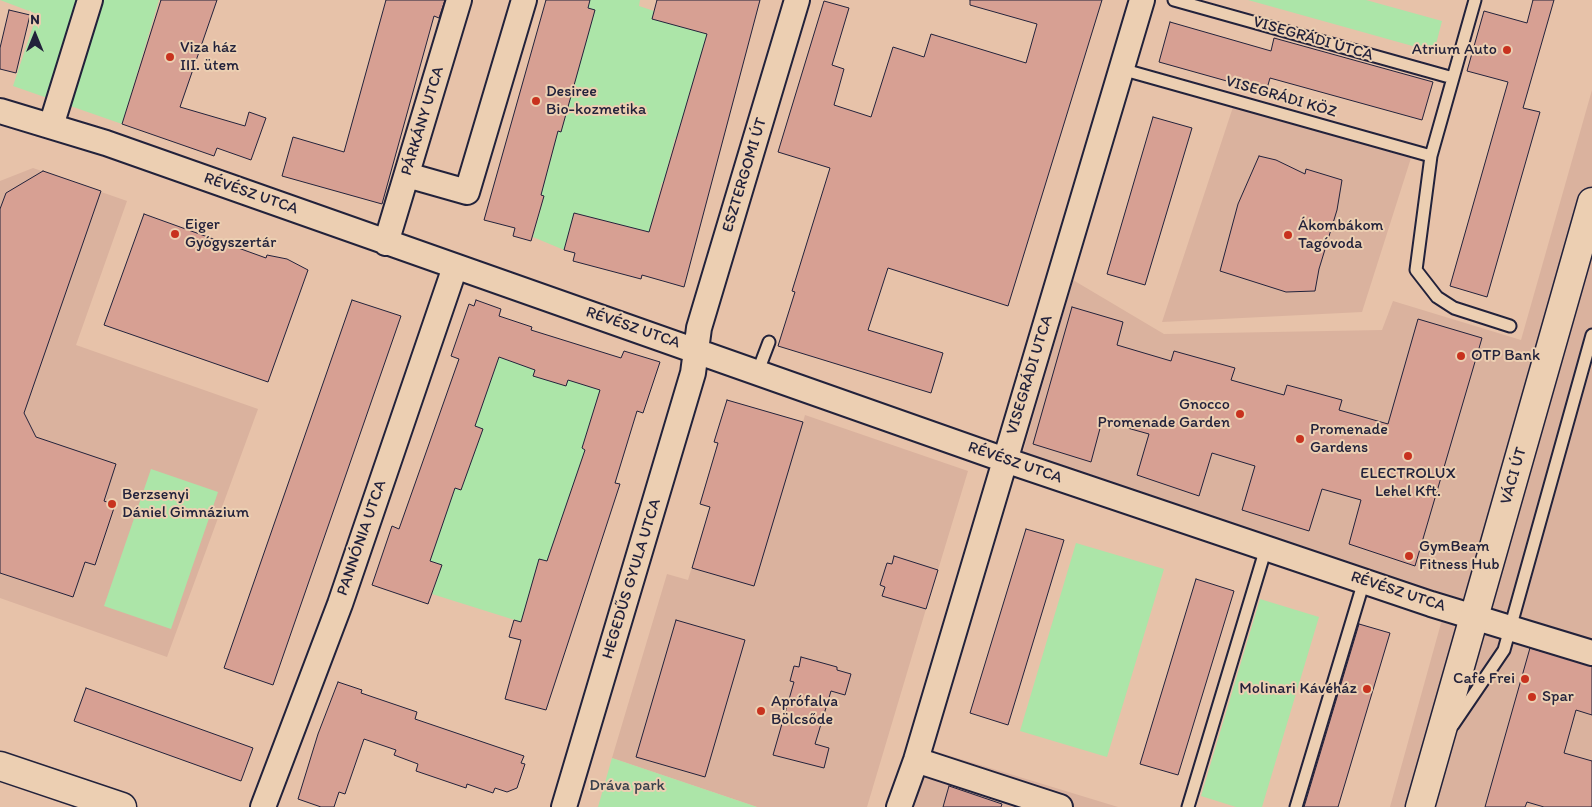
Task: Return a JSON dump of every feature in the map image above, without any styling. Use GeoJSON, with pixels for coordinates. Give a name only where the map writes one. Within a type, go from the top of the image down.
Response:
{"type":"FeatureCollection","features":[{"type":"Feature","properties":{"kind":"main road","name":"VÁCI ÚT"},"geometry":{"type":"LineString","coordinates":[[1420,807],[1591,208]]}},
{"type":"Feature","properties":{"kind":"main road"},"geometry":{"type":"LineString","coordinates":[[0,766],[122,807]]}},
{"type":"Feature","properties":{"kind":"street"},"geometry":{"type":"LineString","coordinates":[[51,126],[90,0]]}},
{"type":"Feature","properties":{"kind":"street","name":"PÁRKÁNY UTCA"},"geometry":{"type":"LineString","coordinates":[[386,243],[459,0]]}},
{"type":"Feature","properties":{"kind":"street"},"geometry":{"type":"LineString","coordinates":[[407,175],[467,192],[524,0]]}},
{"type":"Feature","properties":{"kind":"street","name":"ESZTERGOMI ÚT"},"geometry":{"type":"LineString","coordinates":[[696,350],[700,328],[797,0]]}},
{"type":"Feature","properties":{"kind":"street","name":"VISEGRÁDI UTCA"},"geometry":{"type":"LineString","coordinates":[[899,807],[916,760],[1142,0]]}},
{"type":"Feature","properties":{"kind":"street","name":"RÉVÉSZ UTCA"},"geometry":{"type":"LineString","coordinates":[[0,111],[106,143],[386,243],[758,371],[1005,460],[1364,581],[1592,653]]}},
{"type":"Feature","properties":{"kind":"street","name":"PANNÓNIA UTCA"},"geometry":{"type":"LineString","coordinates":[[263,807],[340,604],[455,267]]}},
{"type":"Feature","properties":{"kind":"street","name":"HEGEDŰS GYULA UTCA"},"geometry":{"type":"LineString","coordinates":[[564,807],[694,373],[696,350]]}},
{"type":"Feature","properties":{"kind":"street"},"geometry":{"type":"LineString","coordinates":[[916,760],[1060,807]]}},
{"type":"Feature","properties":{"kind":"lane","name":"VISEGRÁDI UTCA"},"geometry":{"type":"LineString","coordinates":[[1174,0],[1453,78]]}},
{"type":"Feature","properties":{"kind":"lane"},"geometry":{"type":"LineString","coordinates":[[1475,0],[1431,156],[1416,270],[1437,297],[1448,304],[1510,326]]}},
{"type":"Feature","properties":{"kind":"lane","name":"VISEGRÁDI KÖZ"},"geometry":{"type":"LineString","coordinates":[[1121,69],[1312,126],[1431,156]]}},
{"type":"Feature","properties":{"kind":"lane","name":"VÁCI ÚT"},"geometry":{"type":"LineString","coordinates":[[1436,749],[1504,650],[1592,335]]}},
{"type":"Feature","properties":{"kind":"lane"},"geometry":{"type":"LineString","coordinates":[[758,371],[769,342]]}},
{"type":"Feature","properties":{"kind":"lane"},"geometry":{"type":"LineString","coordinates":[[1188,807],[1266,548]]}},
{"type":"Feature","properties":{"kind":"lane"},"geometry":{"type":"LineString","coordinates":[[1296,807],[1364,581]]}},
{"type":"Feature","properties":{"kind":"shaded area"},"geometry":{"type":"Polygon","coordinates":[[[1592,90],[1592,807],[1390,807],[1448,598],[1023,452],[1073,280],[1164,334],[1382,330],[1393,301],[1521,340],[1592,90]]]}},
{"type":"Feature","properties":{"kind":"shaded area","name":"Ákombákom Tagóvoda"},"geometry":{"type":"Polygon","coordinates":[[[1233,107],[1411,158],[1362,312],[1162,322],[1233,107]]]}},
{"type":"Feature","properties":{"kind":"shaded area","name":"Berzsenyi Dániel Gimnázium"},"geometry":{"type":"Polygon","coordinates":[[[33,168],[127,201],[76,345],[258,409],[167,657],[0,598],[0,181],[33,168]]]}},
{"type":"Feature","properties":{"kind":"shaded area"},"geometry":{"type":"Polygon","coordinates":[[[727,400],[803,422],[805,415],[968,471],[938,570],[894,557],[892,564],[887,563],[880,585],[885,587],[882,596],[926,609],[867,807],[757,807],[612,758],[667,574],[688,580],[704,526],[714,529],[719,510],[700,504],[712,462],[732,468],[738,449],[714,442],[727,400]]]}},
{"type":"Feature","properties":{"kind":"shaded area"},"geometry":{"type":"Polygon","coordinates":[[[931,750],[1118,807],[911,807],[931,750]]]}},
{"type":"Feature","properties":{"kind":"green space"},"geometry":{"type":"Polygon","coordinates":[[[0,0],[159,0],[122,124],[13,86],[37,14],[0,0]]]}},
{"type":"Feature","properties":{"kind":"green space"},"geometry":{"type":"Polygon","coordinates":[[[590,0],[640,0],[639,6],[654,11],[652,19],[695,30],[720,29],[690,90],[682,123],[682,140],[675,138],[667,169],[669,184],[662,182],[653,217],[660,219],[656,234],[575,213],[564,250],[533,237],[544,197],[533,193],[545,180],[553,152],[553,130],[561,132],[569,104],[560,101],[590,0]]]}},
{"type":"Feature","properties":{"kind":"green space"},"geometry":{"type":"Polygon","coordinates":[[[1248,0],[1366,0],[1442,21],[1434,52],[1248,0]]]}},
{"type":"Feature","properties":{"kind":"green space"},"geometry":{"type":"Polygon","coordinates":[[[499,357],[535,370],[534,376],[566,386],[568,380],[606,392],[593,413],[582,448],[621,461],[547,561],[521,622],[432,594],[442,565],[430,561],[455,488],[461,490],[482,429],[475,426],[499,357]]]}},
{"type":"Feature","properties":{"kind":"green space"},"geometry":{"type":"Polygon","coordinates":[[[151,469],[218,492],[171,629],[104,606],[151,469]]]}},
{"type":"Feature","properties":{"kind":"green space"},"geometry":{"type":"Polygon","coordinates":[[[1076,543],[1164,569],[1107,757],[1020,731],[1076,543]]]}},
{"type":"Feature","properties":{"kind":"green space"},"geometry":{"type":"Polygon","coordinates":[[[1260,599],[1319,617],[1262,807],[1236,807],[1201,796],[1260,599]]]}},
{"type":"Feature","properties":{"kind":"green space","name":"Dráva park"},"geometry":{"type":"Polygon","coordinates":[[[612,758],[757,807],[598,807],[612,758]]]}},
{"type":"Feature","properties":{"kind":"building","name":"Viza ház III. ütem"},"geometry":{"type":"Polygon","coordinates":[[[161,0],[217,0],[180,107],[245,126],[249,112],[266,118],[251,160],[217,148],[214,156],[122,124],[161,0]]]}},
{"type":"Feature","properties":{"kind":"building"},"geometry":{"type":"Polygon","coordinates":[[[386,0],[445,0],[439,18],[434,16],[382,204],[282,176],[293,137],[344,152],[386,0]]]}},
{"type":"Feature","properties":{"kind":"building"},"geometry":{"type":"Polygon","coordinates":[[[546,0],[590,0],[588,8],[595,10],[561,132],[558,131],[541,195],[544,196],[531,241],[513,236],[515,228],[484,220],[546,0]]]}},
{"type":"Feature","properties":{"kind":"building"},"geometry":{"type":"Polygon","coordinates":[[[657,0],[760,0],[684,287],[642,275],[641,279],[573,261],[575,253],[564,250],[574,213],[649,232],[707,34],[652,19],[657,0]]]}},
{"type":"Feature","properties":{"kind":"building"},"geometry":{"type":"Polygon","coordinates":[[[970,0],[1102,0],[1008,306],[888,268],[868,330],[943,353],[931,393],[778,346],[795,292],[792,291],[830,168],[778,152],[824,1],[849,8],[832,65],[844,69],[834,105],[871,117],[893,47],[924,57],[931,34],[1026,63],[1037,24],[970,5],[970,0]]]}},
{"type":"Feature","properties":{"kind":"building"},"geometry":{"type":"Polygon","coordinates":[[[1533,0],[1554,0],[1523,108],[1540,112],[1487,297],[1450,286],[1508,82],[1467,71],[1484,11],[1527,23],[1533,0]]]}},
{"type":"Feature","properties":{"kind":"building"},"geometry":{"type":"Polygon","coordinates":[[[9,10],[30,15],[16,73],[0,69],[0,48],[9,10]]]}},
{"type":"Feature","properties":{"kind":"building"},"geometry":{"type":"Polygon","coordinates":[[[1170,22],[1271,51],[1274,38],[1433,82],[1422,120],[1270,78],[1266,92],[1159,62],[1170,22]]]}},
{"type":"Feature","properties":{"kind":"building"},"geometry":{"type":"Polygon","coordinates":[[[1153,117],[1192,128],[1145,285],[1107,274],[1153,117]]]}},
{"type":"Feature","properties":{"kind":"building"},"geometry":{"type":"Polygon","coordinates":[[[1259,156],[1276,160],[1305,174],[1306,169],[1342,180],[1337,210],[1319,269],[1315,291],[1286,292],[1220,271],[1238,204],[1259,156]]]}},
{"type":"Feature","properties":{"kind":"building"},"geometry":{"type":"Polygon","coordinates":[[[43,171],[101,191],[24,413],[36,437],[116,464],[104,501],[115,505],[95,565],[85,562],[73,597],[0,573],[0,209],[6,193],[43,171]]]}},
{"type":"Feature","properties":{"kind":"building"},"geometry":{"type":"Polygon","coordinates":[[[144,214],[266,258],[267,255],[287,259],[308,270],[268,382],[104,325],[144,214]]]}},
{"type":"Feature","properties":{"kind":"building"},"geometry":{"type":"Polygon","coordinates":[[[352,300],[401,316],[273,685],[224,668],[352,300]]]}},
{"type":"Feature","properties":{"kind":"building"},"geometry":{"type":"Polygon","coordinates":[[[476,300],[501,309],[499,316],[532,327],[531,330],[621,358],[624,351],[660,362],[643,413],[637,411],[615,483],[620,484],[546,710],[505,699],[521,640],[509,637],[514,620],[521,622],[539,559],[547,561],[585,450],[582,448],[600,390],[568,380],[566,386],[533,376],[535,370],[499,357],[475,426],[483,429],[461,490],[455,488],[430,561],[442,565],[428,604],[372,585],[392,526],[399,529],[459,359],[451,356],[469,304],[474,306],[476,300]]]}},
{"type":"Feature","properties":{"kind":"building","name":"Promenade Gardens"},"geometry":{"type":"Polygon","coordinates":[[[1072,307],[1123,322],[1117,345],[1171,361],[1174,351],[1235,368],[1231,380],[1284,395],[1287,385],[1342,400],[1339,410],[1388,424],[1418,319],[1482,338],[1415,566],[1349,544],[1361,500],[1322,489],[1309,531],[1242,510],[1255,466],[1212,453],[1199,496],[1137,475],[1149,434],[1102,421],[1091,462],[1033,444],[1072,307]]]}},
{"type":"Feature","properties":{"kind":"building"},"geometry":{"type":"Polygon","coordinates":[[[727,400],[803,422],[754,586],[692,568],[710,507],[700,504],[718,443],[714,442],[727,400]]]}},
{"type":"Feature","properties":{"kind":"building"},"geometry":{"type":"Polygon","coordinates":[[[1026,529],[1064,540],[1008,725],[970,713],[1026,529]]]}},
{"type":"Feature","properties":{"kind":"building"},"geometry":{"type":"Polygon","coordinates":[[[894,556],[938,570],[926,609],[882,596],[885,587],[880,585],[887,563],[892,564],[894,556]]]}},
{"type":"Feature","properties":{"kind":"building"},"geometry":{"type":"Polygon","coordinates":[[[1196,579],[1234,591],[1178,775],[1140,764],[1196,579]]]}},
{"type":"Feature","properties":{"kind":"building"},"geometry":{"type":"Polygon","coordinates":[[[676,620],[745,640],[705,777],[636,757],[676,620]]]}},
{"type":"Feature","properties":{"kind":"building"},"geometry":{"type":"Polygon","coordinates":[[[1359,624],[1390,633],[1338,807],[1304,807],[1359,624]]]}},
{"type":"Feature","properties":{"kind":"building"},"geometry":{"type":"Polygon","coordinates":[[[1530,648],[1592,666],[1592,715],[1576,710],[1564,753],[1592,761],[1592,807],[1544,807],[1527,802],[1525,807],[1485,807],[1530,648]]]}},
{"type":"Feature","properties":{"kind":"building"},"geometry":{"type":"Polygon","coordinates":[[[801,657],[837,667],[837,670],[851,674],[845,695],[831,691],[815,744],[829,748],[824,768],[773,755],[794,682],[790,681],[794,666],[799,667],[801,657]]]}},
{"type":"Feature","properties":{"kind":"building"},"geometry":{"type":"Polygon","coordinates":[[[338,682],[362,690],[361,693],[417,712],[415,719],[524,756],[521,763],[525,764],[517,788],[507,792],[495,788],[493,793],[467,784],[466,788],[416,771],[418,764],[394,755],[396,750],[364,739],[345,794],[339,792],[334,807],[321,807],[298,799],[318,734],[338,682]]]}},
{"type":"Feature","properties":{"kind":"building"},"geometry":{"type":"Polygon","coordinates":[[[86,688],[253,748],[241,781],[74,721],[86,688]]]}},
{"type":"Feature","properties":{"kind":"building"},"geometry":{"type":"Polygon","coordinates":[[[949,786],[1002,804],[1001,807],[943,807],[949,786]]]}},
{"type":"Feature","properties":{"kind":"place","name":"Atrium Auto"},"geometry":{"type":"Point","coordinates":[1507,50]}},
{"type":"Feature","properties":{"kind":"place","name":"Viza ház III. ütem"},"geometry":{"type":"Point","coordinates":[170,57]}},
{"type":"Feature","properties":{"kind":"place","name":"Desiree Bio-kozmetika"},"geometry":{"type":"Point","coordinates":[536,101]}},
{"type":"Feature","properties":{"kind":"place","name":"Eiger Gyógyszertár"},"geometry":{"type":"Point","coordinates":[175,234]}},
{"type":"Feature","properties":{"kind":"place","name":"Ákombákom Tagóvoda"},"geometry":{"type":"Point","coordinates":[1288,235]}},
{"type":"Feature","properties":{"kind":"place","name":"OTP Bank"},"geometry":{"type":"Point","coordinates":[1461,356]}},
{"type":"Feature","properties":{"kind":"place","name":"Gnocco Promenade Garden"},"geometry":{"type":"Point","coordinates":[1240,414]}},
{"type":"Feature","properties":{"kind":"place","name":"Promenade Gardens"},"geometry":{"type":"Point","coordinates":[1300,439]}},
{"type":"Feature","properties":{"kind":"place","name":"ELECTROLUX Lehel Kft."},"geometry":{"type":"Point","coordinates":[1408,456]}},
{"type":"Feature","properties":{"kind":"place","name":"Berzsenyi Dániel Gimnázium"},"geometry":{"type":"Point","coordinates":[112,504]}},
{"type":"Feature","properties":{"kind":"place","name":"GymBeam Fitness Hub"},"geometry":{"type":"Point","coordinates":[1409,556]}},
{"type":"Feature","properties":{"kind":"place","name":"Cafe Frei"},"geometry":{"type":"Point","coordinates":[1525,679]}},
{"type":"Feature","properties":{"kind":"place","name":"Molinari Kávéház"},"geometry":{"type":"Point","coordinates":[1367,689]}},
{"type":"Feature","properties":{"kind":"place","name":"Spar"},"geometry":{"type":"Point","coordinates":[1532,697]}},
{"type":"Feature","properties":{"kind":"place","name":"Aprófalva Bölcsőde"},"geometry":{"type":"Point","coordinates":[761,711]}}]}
